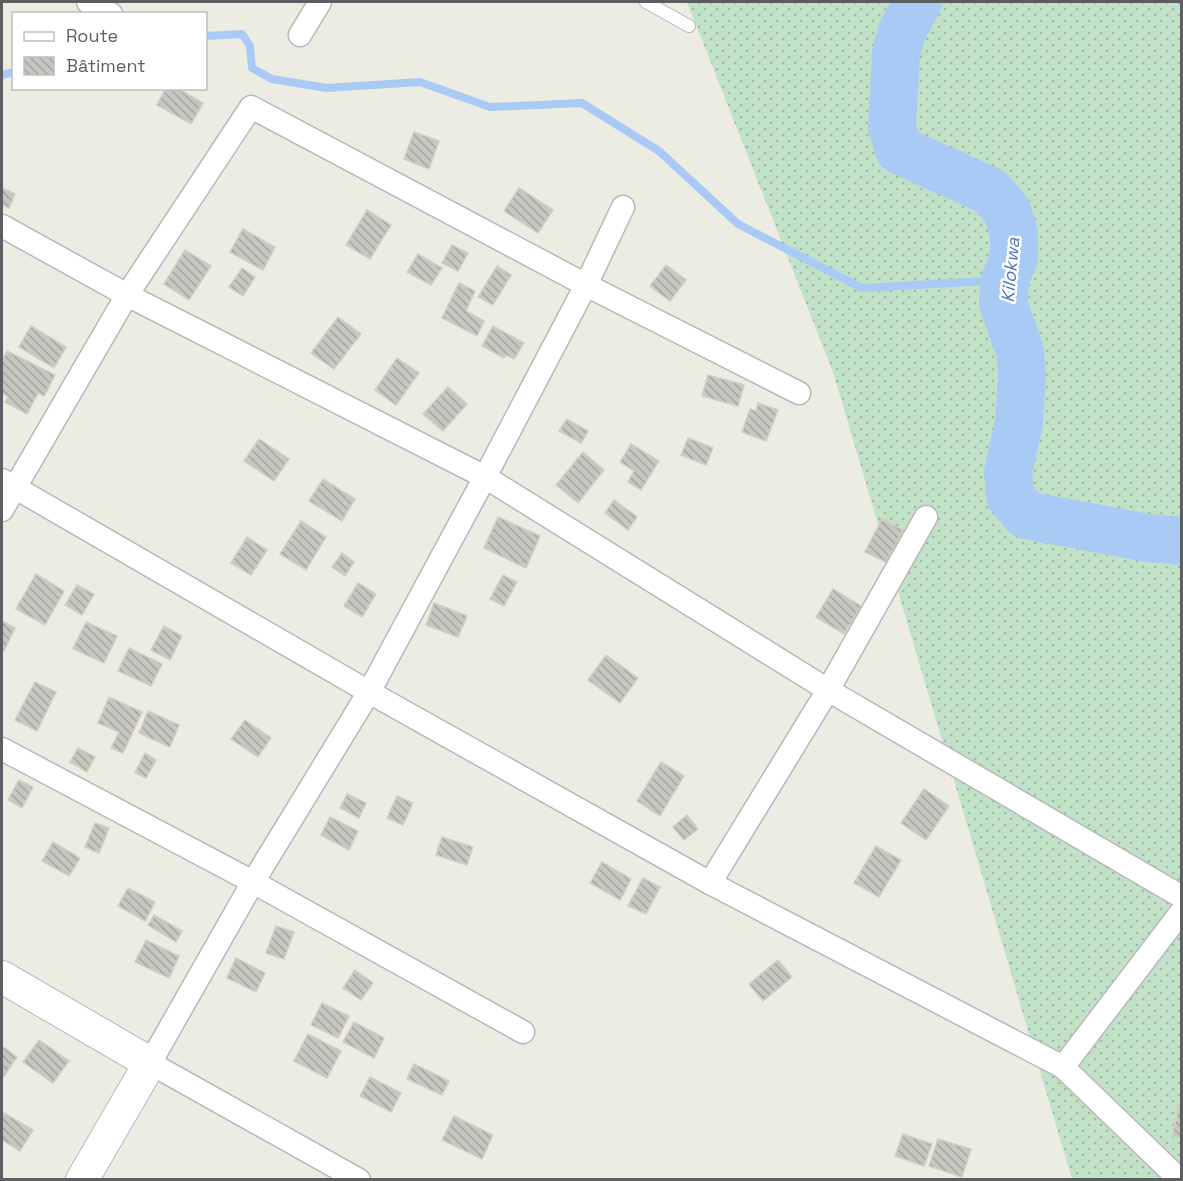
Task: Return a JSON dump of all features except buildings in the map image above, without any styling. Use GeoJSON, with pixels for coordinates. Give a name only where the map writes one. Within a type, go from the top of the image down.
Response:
{"type":"FeatureCollection","features":[{"type":"Feature","properties":{"kind":"street"},"geometry":{"type":"LineString","coordinates":[[88,2],[107,12]]}},
{"type":"Feature","properties":{"kind":"street"},"geometry":{"type":"LineString","coordinates":[[300,35],[320,2]]}},
{"type":"Feature","properties":{"kind":"street"},"geometry":{"type":"LineString","coordinates":[[2,510],[8,483],[127,295],[251,107],[586,285],[800,393]]}},
{"type":"Feature","properties":{"kind":"street"},"geometry":{"type":"LineString","coordinates":[[82,1179],[252,882],[369,692],[586,285],[623,207]]}},
{"type":"Feature","properties":{"kind":"street"},"geometry":{"type":"LineString","coordinates":[[2,226],[127,295],[485,477],[828,690],[1182,897]]}},
{"type":"Feature","properties":{"kind":"street"},"geometry":{"type":"LineString","coordinates":[[8,483],[369,692],[710,883],[1064,1067],[1180,1179]]}},
{"type":"Feature","properties":{"kind":"street"},"geometry":{"type":"LineString","coordinates":[[710,883],[828,690],[926,517]]}},
{"type":"Feature","properties":{"kind":"street"},"geometry":{"type":"LineString","coordinates":[[2,749],[252,882],[523,1032]]}},
{"type":"Feature","properties":{"kind":"street"},"geometry":{"type":"LineString","coordinates":[[1064,1067],[1182,911]]}},
{"type":"Feature","properties":{"kind":"street"},"geometry":{"type":"LineString","coordinates":[[2,977],[150,1063],[359,1179]]}},
{"type":"Feature","properties":{"kind":"lane"},"geometry":{"type":"LineString","coordinates":[[646,2],[689,26]]}},
{"type":"Feature","properties":{"kind":"green space"},"geometry":{"type":"Polygon","coordinates":[[[687,2],[1181,2],[1181,1179],[1072,1179],[833,372],[687,2]]]}},
{"type":"Feature","properties":{"kind":"waterway","name":"Kilokwa"},"geometry":{"type":"LineString","coordinates":[[918,2],[902,31],[896,54],[892,127],[899,150],[990,191],[1007,211],[1014,234],[1014,257],[1005,280],[1003,303],[1020,351],[1022,374],[1019,423],[1008,472],[1010,496],[1026,515],[1147,538],[1182,541]]}},
{"type":"Feature","properties":{"kind":"waterway"},"geometry":{"type":"LineString","coordinates":[[207,36],[242,34],[250,46],[252,68],[272,79],[327,88],[420,82],[490,107],[582,103],[659,151],[738,224],[862,288],[1005,280]]}},
{"type":"Feature","properties":{"kind":"waterway"},"geometry":{"type":"LineString","coordinates":[[2,75],[12,72]]}}]}
